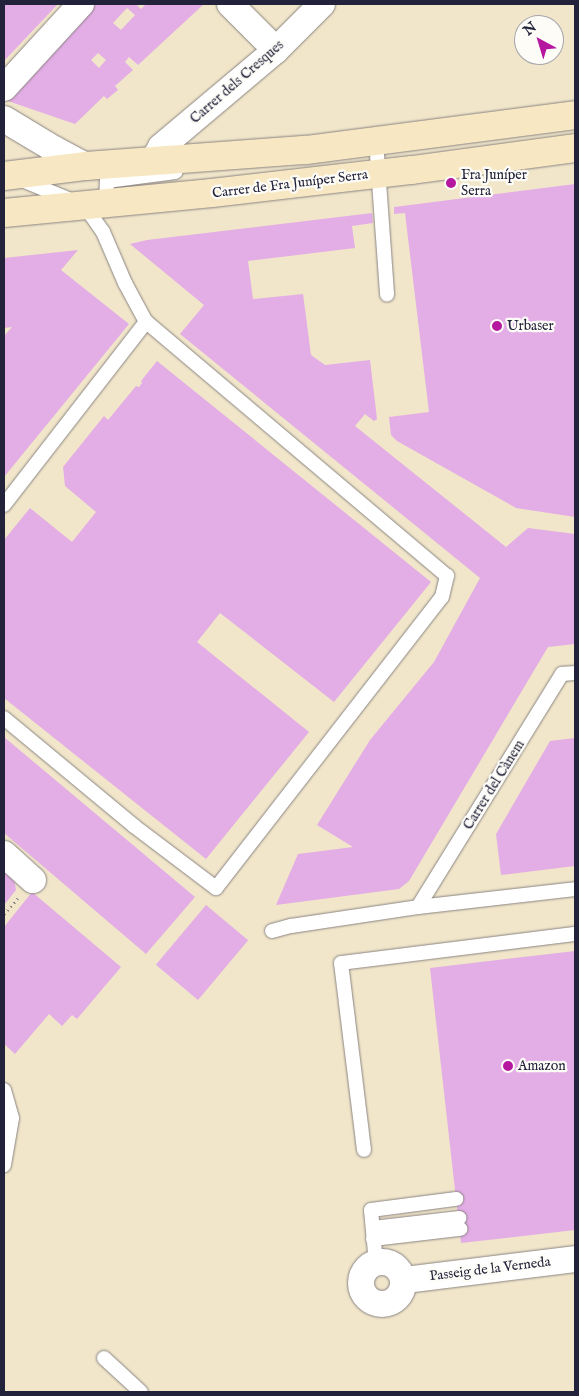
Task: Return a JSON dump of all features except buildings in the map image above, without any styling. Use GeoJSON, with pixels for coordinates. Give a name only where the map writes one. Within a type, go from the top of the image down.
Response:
{"type":"FeatureCollection","features":[{"type":"Feature","properties":{"kind":"street"},"geometry":{"type":"LineString","coordinates":[[4,88],[81,4]]}},
{"type":"Feature","properties":{"kind":"street"},"geometry":{"type":"LineString","coordinates":[[230,4],[276,50]]}},
{"type":"Feature","properties":{"kind":"street","name":"Carrer dels Cresques"},"geometry":{"type":"LineString","coordinates":[[153,161],[161,146],[276,50],[322,4]]}},
{"type":"Feature","properties":{"kind":"street"},"geometry":{"type":"LineString","coordinates":[[7,176],[86,166],[306,150],[575,115]]}},
{"type":"Feature","properties":{"kind":"street"},"geometry":{"type":"LineString","coordinates":[[4,119],[86,166]]}},
{"type":"Feature","properties":{"kind":"street","name":"Carrer de Fra Juníper Serra"},"geometry":{"type":"LineString","coordinates":[[4,213],[378,174],[575,148]]}},
{"type":"Feature","properties":{"kind":"street"},"geometry":{"type":"LineString","coordinates":[[4,854],[33,880]]}},
{"type":"Feature","properties":{"kind":"street"},"geometry":{"type":"LineString","coordinates":[[373,1237],[384,1262],[392,1264],[398,1269],[405,1280],[401,1294],[395,1301],[386,1305],[371,1302],[362,1289],[361,1282],[373,1237]]}},
{"type":"Feature","properties":{"kind":"street","name":"Passeig de la Verneda"},"geometry":{"type":"LineString","coordinates":[[405,1280],[575,1259]]}},
{"type":"Feature","properties":{"kind":"lane"},"geometry":{"type":"LineString","coordinates":[[376,140],[387,295]]}},
{"type":"Feature","properties":{"kind":"lane"},"geometry":{"type":"LineString","coordinates":[[4,718],[134,826],[216,888],[442,597],[447,576],[146,322],[125,283],[103,232],[95,205],[107,181],[181,172],[203,157]]}},
{"type":"Feature","properties":{"kind":"lane"},"geometry":{"type":"LineString","coordinates":[[7,176],[95,205]]}},
{"type":"Feature","properties":{"kind":"lane"},"geometry":{"type":"LineString","coordinates":[[95,205],[103,232]]}},
{"type":"Feature","properties":{"kind":"lane"},"geometry":{"type":"LineString","coordinates":[[4,505],[146,322]]}},
{"type":"Feature","properties":{"kind":"lane","name":"Carrer del Cànem"},"geometry":{"type":"LineString","coordinates":[[418,907],[562,674],[575,673]]}},
{"type":"Feature","properties":{"kind":"lane"},"geometry":{"type":"LineString","coordinates":[[272,931],[291,926],[418,907],[575,889]]}},
{"type":"Feature","properties":{"kind":"lane"},"geometry":{"type":"LineString","coordinates":[[364,1150],[341,963],[575,934]]}},
{"type":"Feature","properties":{"kind":"lane"},"geometry":{"type":"LineString","coordinates":[[4,1090],[12,1118],[4,1165]]}},
{"type":"Feature","properties":{"kind":"lane"},"geometry":{"type":"LineString","coordinates":[[371,1210],[458,1214],[373,1237],[371,1210]]}},
{"type":"Feature","properties":{"kind":"lane"},"geometry":{"type":"LineString","coordinates":[[104,1358],[141,1392]]}},
{"type":"Feature","properties":{"kind":"place","name":"Fra Juníper Serra"},"geometry":{"type":"Point","coordinates":[451,183]}},
{"type":"Feature","properties":{"kind":"place","name":"Urbaser"},"geometry":{"type":"Point","coordinates":[497,326]}},
{"type":"Feature","properties":{"kind":"place","name":"Amazon"},"geometry":{"type":"Point","coordinates":[508,1066]}}]}
